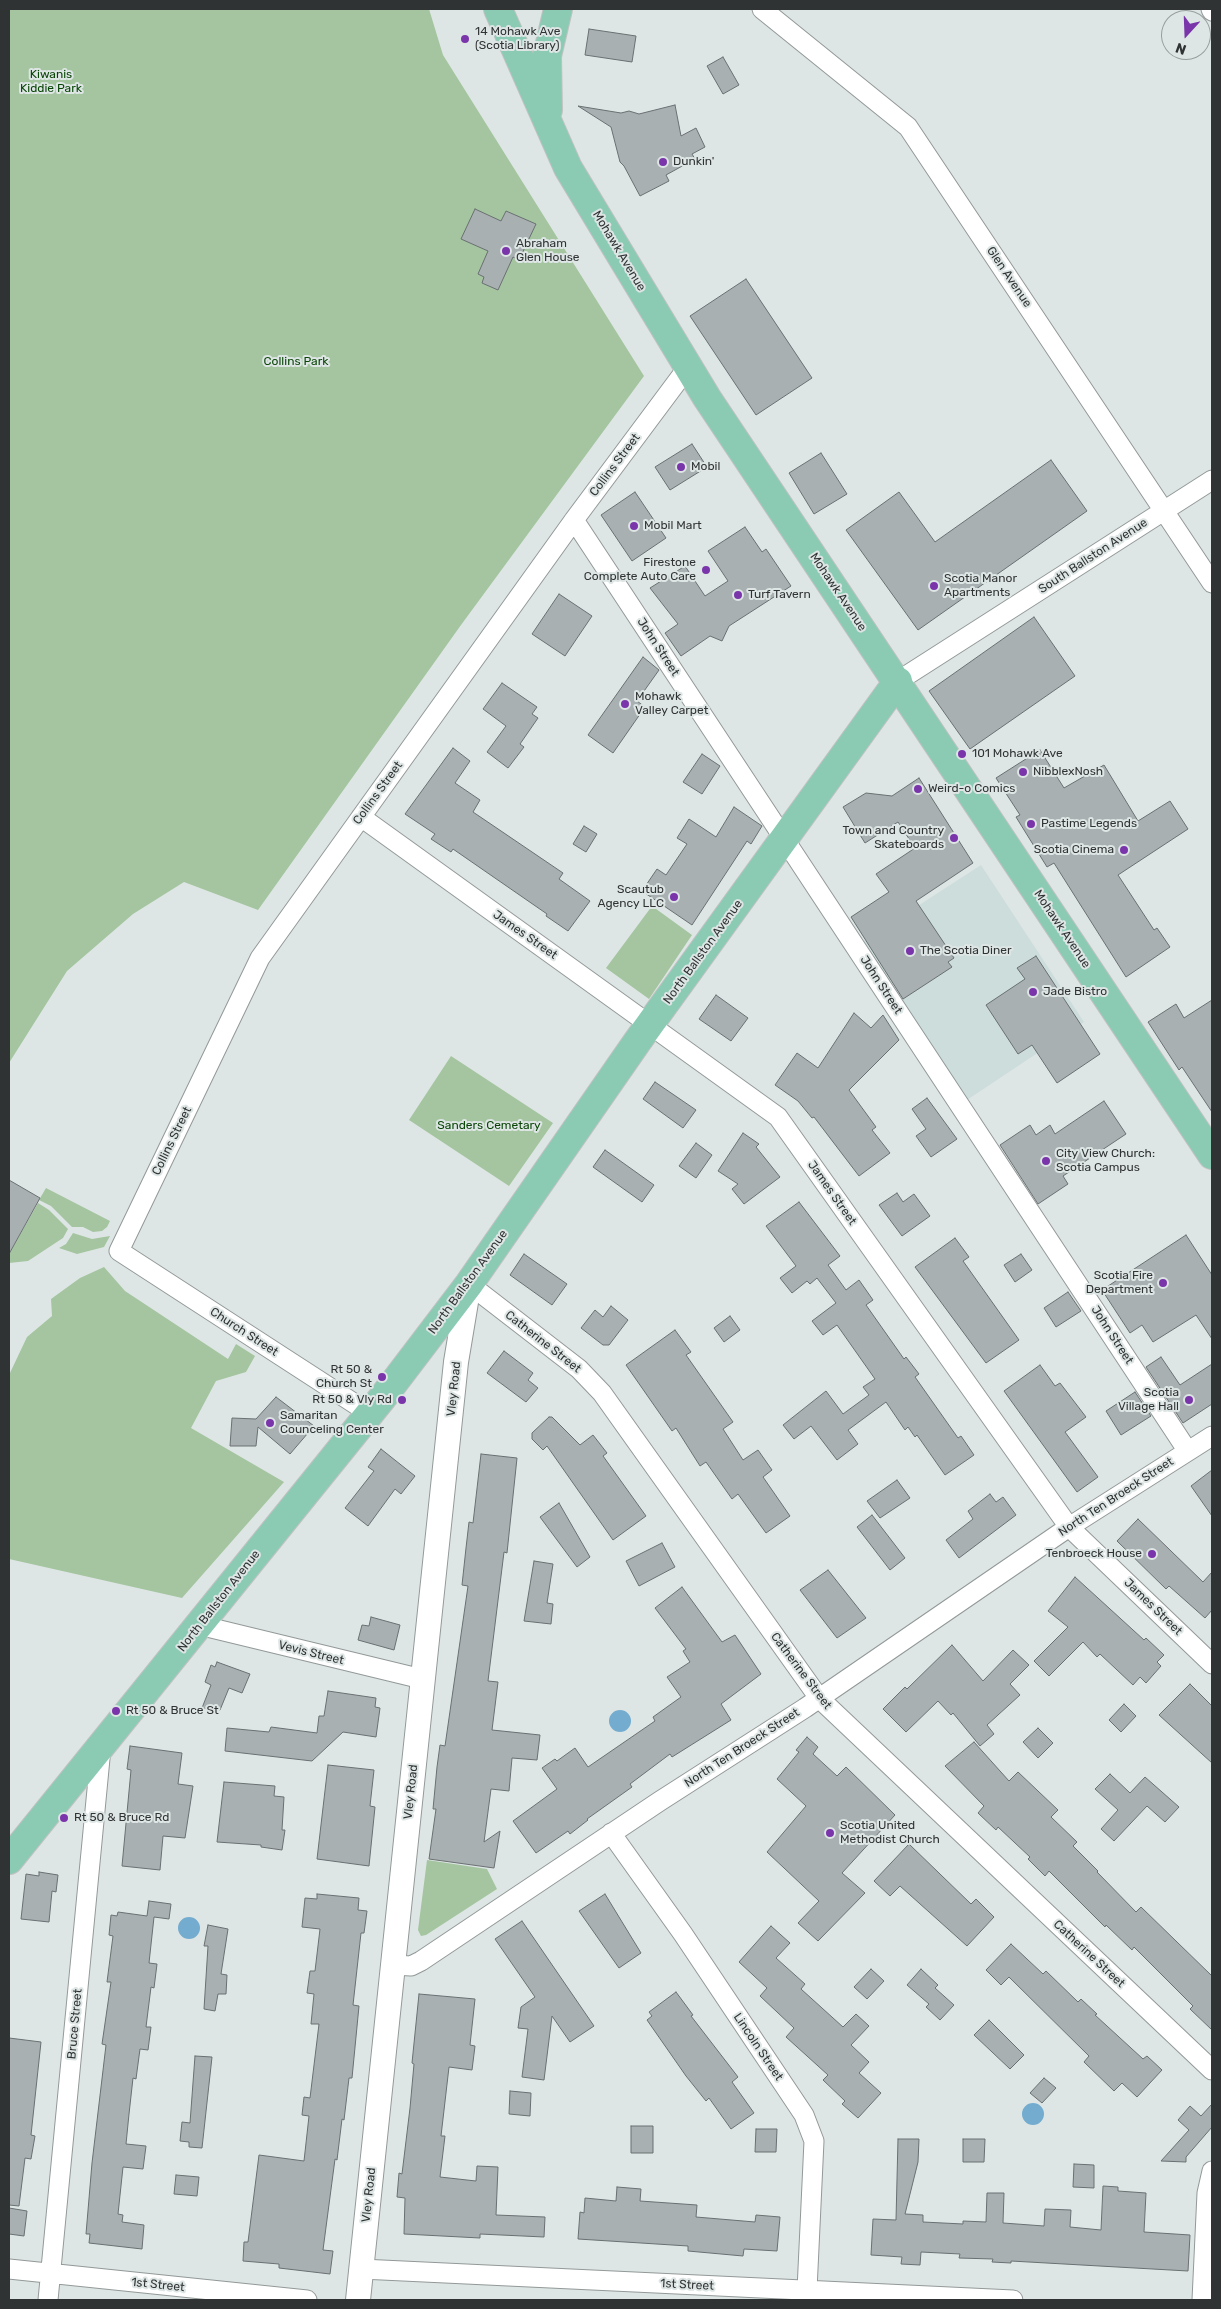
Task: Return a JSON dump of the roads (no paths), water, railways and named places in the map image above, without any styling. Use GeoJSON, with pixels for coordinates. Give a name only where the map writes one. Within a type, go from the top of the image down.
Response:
{"type":"FeatureCollection","features":[{"type":"Feature","properties":{"kind":"main road","name":"Mohawk Avenue"},"geometry":{"type":"LineString","coordinates":[[498,9],[568,168],[688,367],[1212,1155]]}},
{"type":"Feature","properties":{"kind":"main road"},"geometry":{"type":"LineString","coordinates":[[548,121],[547,56],[558,9]]}},
{"type":"Feature","properties":{"kind":"main road","name":"North Ballston Avenue"},"geometry":{"type":"LineString","coordinates":[[9,1860],[369,1413],[469,1284],[651,1024],[898,681]]}},
{"type":"Feature","properties":{"kind":"street","name":"Glen Avenue"},"geometry":{"type":"LineString","coordinates":[[762,9],[908,127],[1212,583]]}},
{"type":"Feature","properties":{"kind":"street","name":"Collins Street"},"geometry":{"type":"LineString","coordinates":[[119,1251],[260,958],[574,520],[688,367]]}},
{"type":"Feature","properties":{"kind":"street","name":"South Ballston Avenue"},"geometry":{"type":"LineString","coordinates":[[898,681],[1212,480]]}},
{"type":"Feature","properties":{"kind":"street","name":"John Street"},"geometry":{"type":"LineString","coordinates":[[574,520],[1188,1450]]}},
{"type":"Feature","properties":{"kind":"street","name":"James Street"},"geometry":{"type":"LineString","coordinates":[[361,817],[778,1117],[1070,1526],[1212,1664]]}},
{"type":"Feature","properties":{"kind":"street","name":"Church Street"},"geometry":{"type":"LineString","coordinates":[[119,1251],[369,1413]]}},
{"type":"Feature","properties":{"kind":"street","name":"Vley Road"},"geometry":{"type":"LineString","coordinates":[[358,2300],[456,1362],[469,1284]]}},
{"type":"Feature","properties":{"kind":"street","name":"Catherine Street"},"geometry":{"type":"LineString","coordinates":[[469,1284],[579,1369],[602,1393],[819,1698],[1212,2070]]}},
{"type":"Feature","properties":{"kind":"street","name":"North Ten Broeck Street"},"geometry":{"type":"LineString","coordinates":[[393,1965],[411,1966],[421,1961],[611,1833],[819,1698],[1070,1526],[1212,1436]]}},
{"type":"Feature","properties":{"kind":"street","name":"Vevis Street"},"geometry":{"type":"LineString","coordinates":[[199,1625],[422,1679]]}},
{"type":"Feature","properties":{"kind":"street","name":"Bruce Street"},"geometry":{"type":"LineString","coordinates":[[48,2300],[101,1748]]}},
{"type":"Feature","properties":{"kind":"street","name":"Lincoln Street"},"geometry":{"type":"LineString","coordinates":[[611,1833],[683,1934],[804,2115],[814,2141],[807,2290]]}},
{"type":"Feature","properties":{"kind":"street"},"geometry":{"type":"LineString","coordinates":[[1202,2300],[1206,2193],[1212,2171]]}},
{"type":"Feature","properties":{"kind":"street","name":"1st Street"},"geometry":{"type":"LineString","coordinates":[[9,2269],[307,2300]]}},
{"type":"Feature","properties":{"kind":"street","name":"1st Street"},"geometry":{"type":"LineString","coordinates":[[362,2269],[718,2293],[807,2290],[1014,2300]]}},
{"type":"Feature","properties":{"kind":"water"},"geometry":{"type":"Polygon","coordinates":[[[620,1710],[628,1713],[631,1721],[628,1729],[620,1732],[612,1729],[609,1721],[612,1713],[620,1710]]]}},
{"type":"Feature","properties":{"kind":"water"},"geometry":{"type":"Polygon","coordinates":[[[189,1917],[197,1920],[200,1928],[197,1936],[189,1939],[181,1936],[178,1928],[181,1920],[189,1917]]]}},
{"type":"Feature","properties":{"kind":"water"},"geometry":{"type":"Polygon","coordinates":[[[1033,2103],[1043,2110],[1044,2114],[1037,2124],[1033,2125],[1023,2118],[1022,2114],[1029,2104],[1033,2103]]]}},
{"type":"Feature","properties":{"kind":"place","name":"14 Mohawk Ave (Scotia Library)"},"geometry":{"type":"Point","coordinates":[465,39]}},
{"type":"Feature","properties":{"kind":"place","name":"Dunkin'"},"geometry":{"type":"Point","coordinates":[663,162]}},
{"type":"Feature","properties":{"kind":"place","name":"Abraham Glen House"},"geometry":{"type":"Point","coordinates":[506,251]}},
{"type":"Feature","properties":{"kind":"place","name":"Mobil"},"geometry":{"type":"Point","coordinates":[681,467]}},
{"type":"Feature","properties":{"kind":"place","name":"Mobil Mart"},"geometry":{"type":"Point","coordinates":[634,526]}},
{"type":"Feature","properties":{"kind":"place","name":"Firestone Complete Auto Care"},"geometry":{"type":"Point","coordinates":[706,570]}},
{"type":"Feature","properties":{"kind":"place","name":"Scotia Manor Apartments"},"geometry":{"type":"Point","coordinates":[934,586]}},
{"type":"Feature","properties":{"kind":"place","name":"Turf Tavern"},"geometry":{"type":"Point","coordinates":[738,595]}},
{"type":"Feature","properties":{"kind":"place","name":"Mohawk Valley Carpet"},"geometry":{"type":"Point","coordinates":[625,704]}},
{"type":"Feature","properties":{"kind":"place","name":"101 Mohawk Ave"},"geometry":{"type":"Point","coordinates":[962,754]}},
{"type":"Feature","properties":{"kind":"place","name":"NibblexNosh"},"geometry":{"type":"Point","coordinates":[1023,772]}},
{"type":"Feature","properties":{"kind":"place","name":"Weird-o Comics"},"geometry":{"type":"Point","coordinates":[918,789]}},
{"type":"Feature","properties":{"kind":"place","name":"Pastime Legends"},"geometry":{"type":"Point","coordinates":[1031,824]}},
{"type":"Feature","properties":{"kind":"place","name":"Town and Country Skateboards"},"geometry":{"type":"Point","coordinates":[954,838]}},
{"type":"Feature","properties":{"kind":"place","name":"Scotia Cinema"},"geometry":{"type":"Point","coordinates":[1124,850]}},
{"type":"Feature","properties":{"kind":"place","name":"Scautub Agency LLC"},"geometry":{"type":"Point","coordinates":[674,897]}},
{"type":"Feature","properties":{"kind":"place","name":"The Scotia Diner"},"geometry":{"type":"Point","coordinates":[910,951]}},
{"type":"Feature","properties":{"kind":"place","name":"Jade Bistro"},"geometry":{"type":"Point","coordinates":[1033,992]}},
{"type":"Feature","properties":{"kind":"place","name":"City View Church: Scotia Campus"},"geometry":{"type":"Point","coordinates":[1046,1161]}},
{"type":"Feature","properties":{"kind":"place","name":"Scotia Fire Department"},"geometry":{"type":"Point","coordinates":[1163,1283]}},
{"type":"Feature","properties":{"kind":"place","name":"Rt 50 & Church St"},"geometry":{"type":"Point","coordinates":[382,1377]}},
{"type":"Feature","properties":{"kind":"place","name":"Rt 50 & Vly Rd"},"geometry":{"type":"Point","coordinates":[402,1400]}},
{"type":"Feature","properties":{"kind":"place","name":"Scotia Village Hall"},"geometry":{"type":"Point","coordinates":[1189,1400]}},
{"type":"Feature","properties":{"kind":"place","name":"Samaritan Counceling Center"},"geometry":{"type":"Point","coordinates":[270,1423]}},
{"type":"Feature","properties":{"kind":"place","name":"Tenbroeck House"},"geometry":{"type":"Point","coordinates":[1152,1554]}},
{"type":"Feature","properties":{"kind":"place","name":"Rt 50 & Bruce St"},"geometry":{"type":"Point","coordinates":[116,1711]}},
{"type":"Feature","properties":{"kind":"place","name":"Rt 50 & Bruce Rd"},"geometry":{"type":"Point","coordinates":[64,1818]}},
{"type":"Feature","properties":{"kind":"place","name":"Scotia United Methodist Church"},"geometry":{"type":"Point","coordinates":[830,1833]}},
{"type":"Feature","properties":{"kind":"park label","name":"Kiwanis Kiddie Park"},"geometry":{"type":"Point","coordinates":[51,82]}},
{"type":"Feature","properties":{"kind":"park label","name":"Collins Park"},"geometry":{"type":"Point","coordinates":[296,362]}},
{"type":"Feature","properties":{"kind":"park label","name":"Sanders Cemetary"},"geometry":{"type":"Point","coordinates":[489,1126]}}]}
